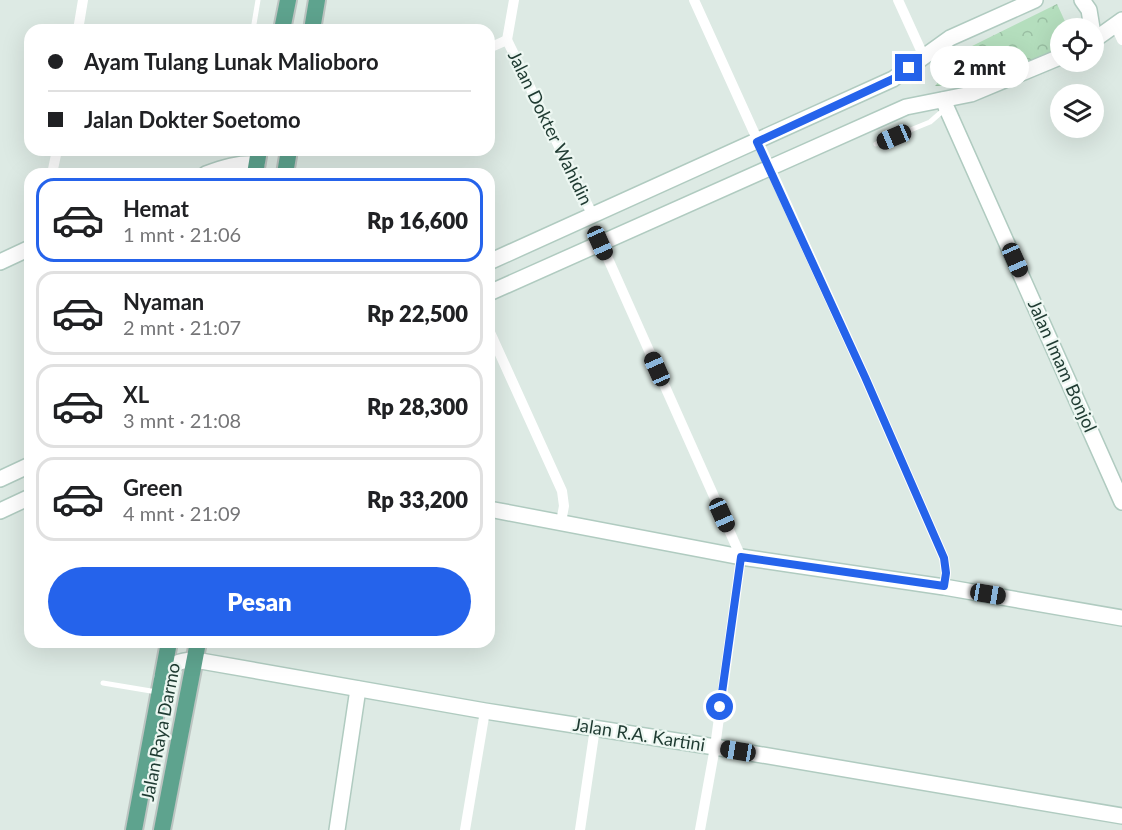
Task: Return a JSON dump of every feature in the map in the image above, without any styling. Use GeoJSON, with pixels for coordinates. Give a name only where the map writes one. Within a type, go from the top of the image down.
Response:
{"type":"FeatureCollection","features":[{"type":"Feature","properties":{"kind":"main road"},"geometry":{"type":"LineString","coordinates":[[283,24],[288,0]]}},
{"type":"Feature","properties":{"kind":"main road"},"geometry":{"type":"LineString","coordinates":[[313,24],[317,0]]}},
{"type":"Feature","properties":{"kind":"main road","name":"Jalan Raya Darmo"},"geometry":{"type":"LineString","coordinates":[[134,830],[168,648]]}},
{"type":"Feature","properties":{"kind":"main road","name":"Jalan Raya Darmo"},"geometry":{"type":"LineString","coordinates":[[162,830],[197,648]]}},
{"type":"Feature","properties":{"kind":"street"},"geometry":{"type":"LineString","coordinates":[[79,24],[83,0]]}},
{"type":"Feature","properties":{"kind":"street"},"geometry":{"type":"LineString","coordinates":[[495,45],[507,40],[514,0]]}},
{"type":"Feature","properties":{"kind":"street"},"geometry":{"type":"LineString","coordinates":[[694,0],[865,377],[944,558],[946,573],[944,586]]}},
{"type":"Feature","properties":{"kind":"street"},"geometry":{"type":"LineString","coordinates":[[898,0],[924,57]]}},
{"type":"Feature","properties":{"kind":"street"},"geometry":{"type":"LineString","coordinates":[[495,259],[893,79],[950,38],[1035,0]]}},
{"type":"Feature","properties":{"kind":"street"},"geometry":{"type":"LineString","coordinates":[[1082,0],[1089,10],[1090,18]]}},
{"type":"Feature","properties":{"kind":"street"},"geometry":{"type":"LineString","coordinates":[[1104,33],[1118,23],[1122,40]]}},
{"type":"Feature","properties":{"kind":"street","name":"Jalan Dokter Wahidin"},"geometry":{"type":"LineString","coordinates":[[507,40],[592,216]]}},
{"type":"Feature","properties":{"kind":"street"},"geometry":{"type":"LineString","coordinates":[[495,290],[906,107],[945,103],[1050,61]]}},
{"type":"Feature","properties":{"kind":"street","name":"Jalan Imam Bonjol"},"geometry":{"type":"LineString","coordinates":[[945,103],[1122,502]]}},
{"type":"Feature","properties":{"kind":"street"},"geometry":{"type":"LineString","coordinates":[[221,168],[242,163],[257,163]]}},
{"type":"Feature","properties":{"kind":"street"},"geometry":{"type":"LineString","coordinates":[[600,243],[741,557],[715,747],[700,830]]}},
{"type":"Feature","properties":{"kind":"street"},"geometry":{"type":"LineString","coordinates":[[0,262],[24,251]]}},
{"type":"Feature","properties":{"kind":"street"},"geometry":{"type":"LineString","coordinates":[[495,343],[562,490],[564,506],[561,522]]}},
{"type":"Feature","properties":{"kind":"street"},"geometry":{"type":"LineString","coordinates":[[0,479],[24,468]]}},
{"type":"Feature","properties":{"kind":"street"},"geometry":{"type":"LineString","coordinates":[[0,511],[24,500]]}},
{"type":"Feature","properties":{"kind":"street"},"geometry":{"type":"LineString","coordinates":[[495,510],[741,557],[944,586],[1122,618]]}},
{"type":"Feature","properties":{"kind":"street","name":"Jalan R.A. Kartini"},"geometry":{"type":"LineString","coordinates":[[160,685],[170,667],[178,661],[195,660],[485,711],[715,747],[1122,816]]}},
{"type":"Feature","properties":{"kind":"street"},"geometry":{"type":"LineString","coordinates":[[337,830],[358,689]]}},
{"type":"Feature","properties":{"kind":"street"},"geometry":{"type":"LineString","coordinates":[[465,830],[485,711]]}},
{"type":"Feature","properties":{"kind":"street"},"geometry":{"type":"LineString","coordinates":[[580,830],[595,728]]}},
{"type":"Feature","properties":{"kind":"lane"},"geometry":{"type":"LineString","coordinates":[[254,24],[258,0]]}},
{"type":"Feature","properties":{"kind":"lane"},"geometry":{"type":"LineString","coordinates":[[876,144],[930,122],[945,103]]}},
{"type":"Feature","properties":{"kind":"lane"},"geometry":{"type":"LineString","coordinates":[[103,683],[160,685]]}},
{"type":"Feature","properties":{"kind":"green space"},"geometry":{"type":"Polygon","coordinates":[[[1057,4],[1063,18],[1050,18],[1050,54],[983,86],[935,86],[968,48],[1057,4]]]}},
{"type":"Feature","properties":{"kind":"route"},"geometry":{"type":"LineString","coordinates":[[720,707],[741,557],[944,586],[946,573],[944,558],[865,377],[757,142],[893,79],[909,68]]}}]}
